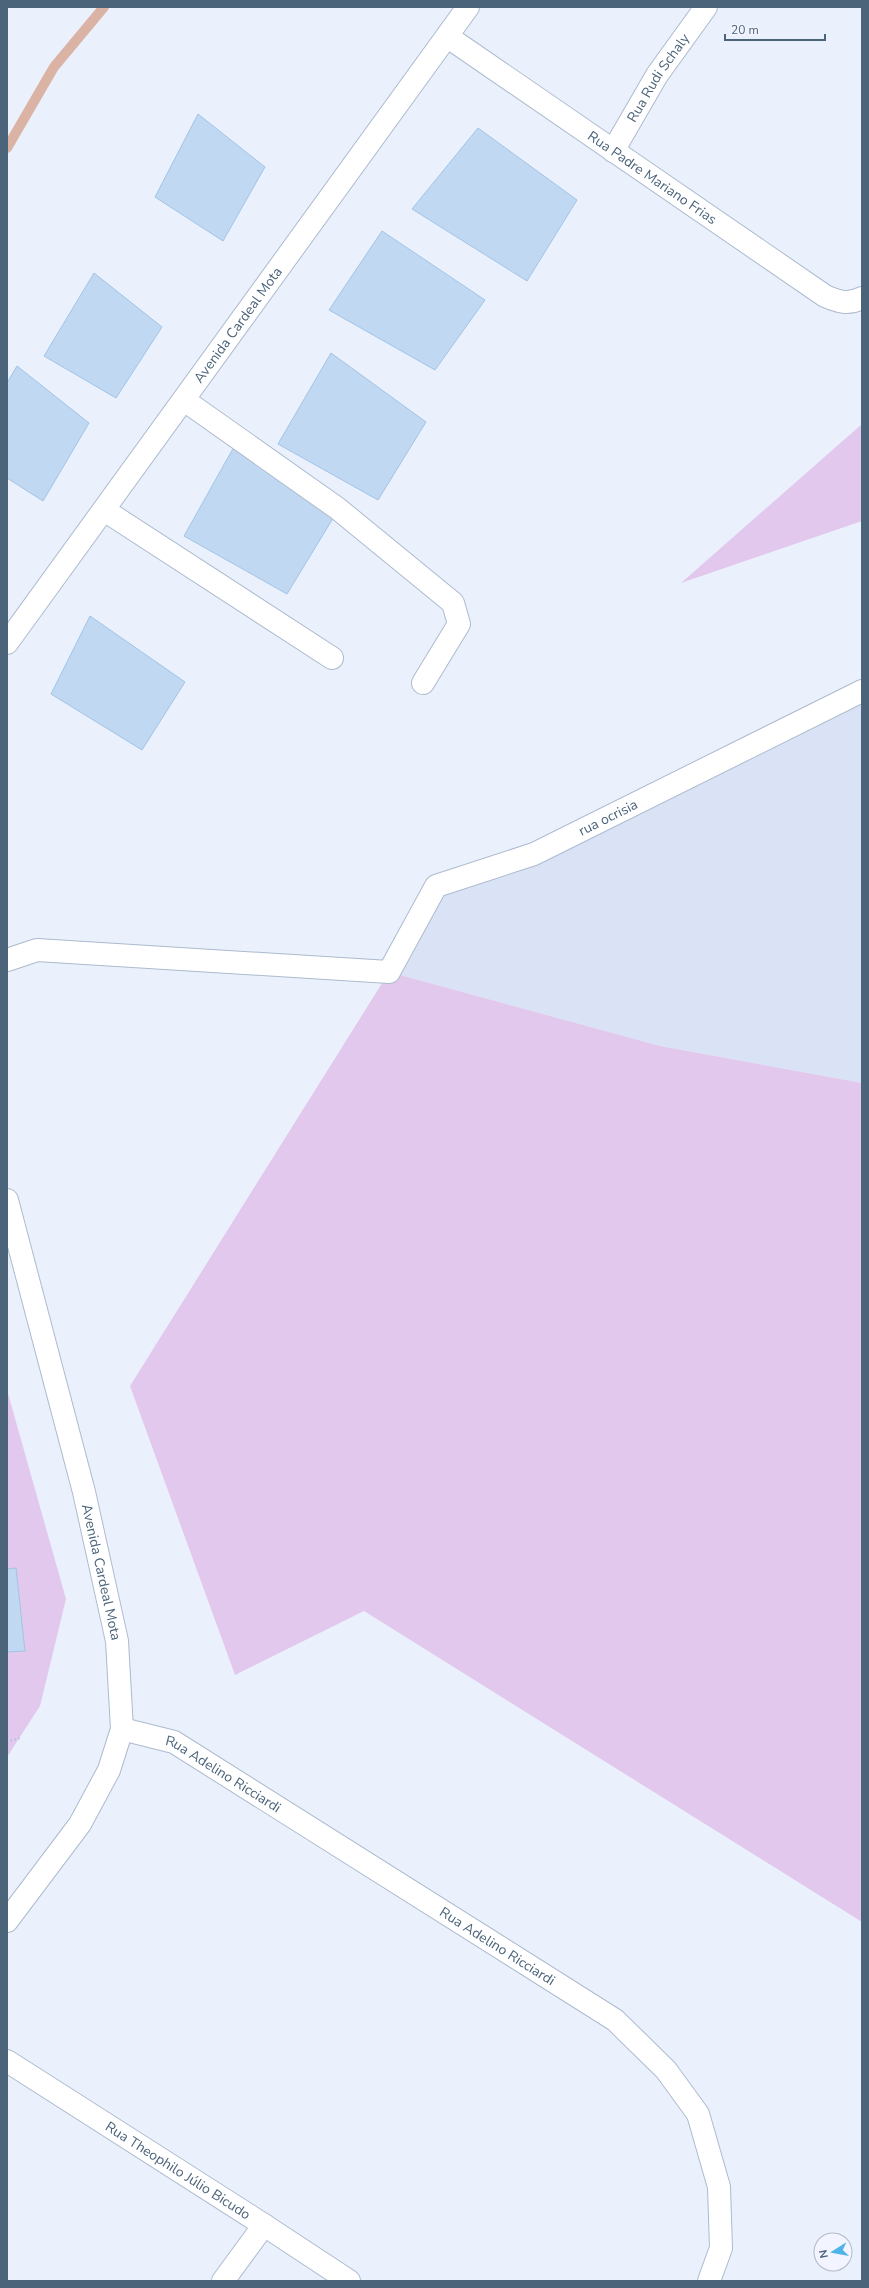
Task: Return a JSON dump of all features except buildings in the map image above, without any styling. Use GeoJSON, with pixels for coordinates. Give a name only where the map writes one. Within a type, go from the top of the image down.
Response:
{"type":"FeatureCollection","features":[{"type":"Feature","properties":{"kind":"street","name":"Avenida Cardeal Mota"},"geometry":{"type":"LineString","coordinates":[[7,642],[448,37],[468,7]]}},
{"type":"Feature","properties":{"kind":"street","name":"Rua Rudi Schaly"},"geometry":{"type":"LineString","coordinates":[[613,151],[657,75],[706,7]]}},
{"type":"Feature","properties":{"kind":"street","name":"Rua Padre Mariano Frias"},"geometry":{"type":"LineString","coordinates":[[448,37],[825,296],[838,302],[852,303],[862,298]]}},
{"type":"Feature","properties":{"kind":"street"},"geometry":{"type":"LineString","coordinates":[[184,400],[337,508],[454,603],[459,624],[423,683]]}},
{"type":"Feature","properties":{"kind":"street"},"geometry":{"type":"LineString","coordinates":[[104,510],[332,658]]}},
{"type":"Feature","properties":{"kind":"street","name":"rua ocrisia"},"geometry":{"type":"LineString","coordinates":[[7,960],[37,950],[389,972],[436,886],[534,854],[862,691]]}},
{"type":"Feature","properties":{"kind":"street","name":"Avenida Cardeal Mota"},"geometry":{"type":"LineString","coordinates":[[7,1200],[84,1492],[117,1641],[122,1729],[109,1770],[80,1824],[7,1921]]}},
{"type":"Feature","properties":{"kind":"street","name":"Rua Adelino Ricciardi"},"geometry":{"type":"LineString","coordinates":[[122,1729],[174,1742],[615,2020],[666,2070],[698,2114],[719,2187],[721,2248],[710,2281]]}},
{"type":"Feature","properties":{"kind":"street","name":"Rua Theophilo Júlio Bicudo"},"geometry":{"type":"LineString","coordinates":[[7,2061],[349,2281]]}},
{"type":"Feature","properties":{"kind":"street"},"geometry":{"type":"LineString","coordinates":[[223,2281],[264,2225]]}},
{"type":"Feature","properties":{"kind":"path"},"geometry":{"type":"LineString","coordinates":[[7,1742],[20,1738]]}},
{"type":"Feature","properties":{"kind":"shaded area"},"geometry":{"type":"Polygon","coordinates":[[[862,424],[862,521],[681,583],[862,424]]]}},
{"type":"Feature","properties":{"kind":"shaded area"},"geometry":{"type":"Polygon","coordinates":[[[862,691],[862,1083],[660,1046],[389,972],[436,886],[534,854],[862,691]]]}},
{"type":"Feature","properties":{"kind":"shaded area"},"geometry":{"type":"Polygon","coordinates":[[[389,972],[660,1046],[862,1083],[862,1922],[364,1611],[235,1675],[130,1386],[389,972]]]}},
{"type":"Feature","properties":{"kind":"shaded area"},"geometry":{"type":"Polygon","coordinates":[[[7,1390],[66,1599],[40,1706],[7,1757],[7,1390]]]}},
{"type":"Feature","properties":{"kind":"waterway"},"geometry":{"type":"LineString","coordinates":[[7,148],[54,67],[104,7]]}}]}
